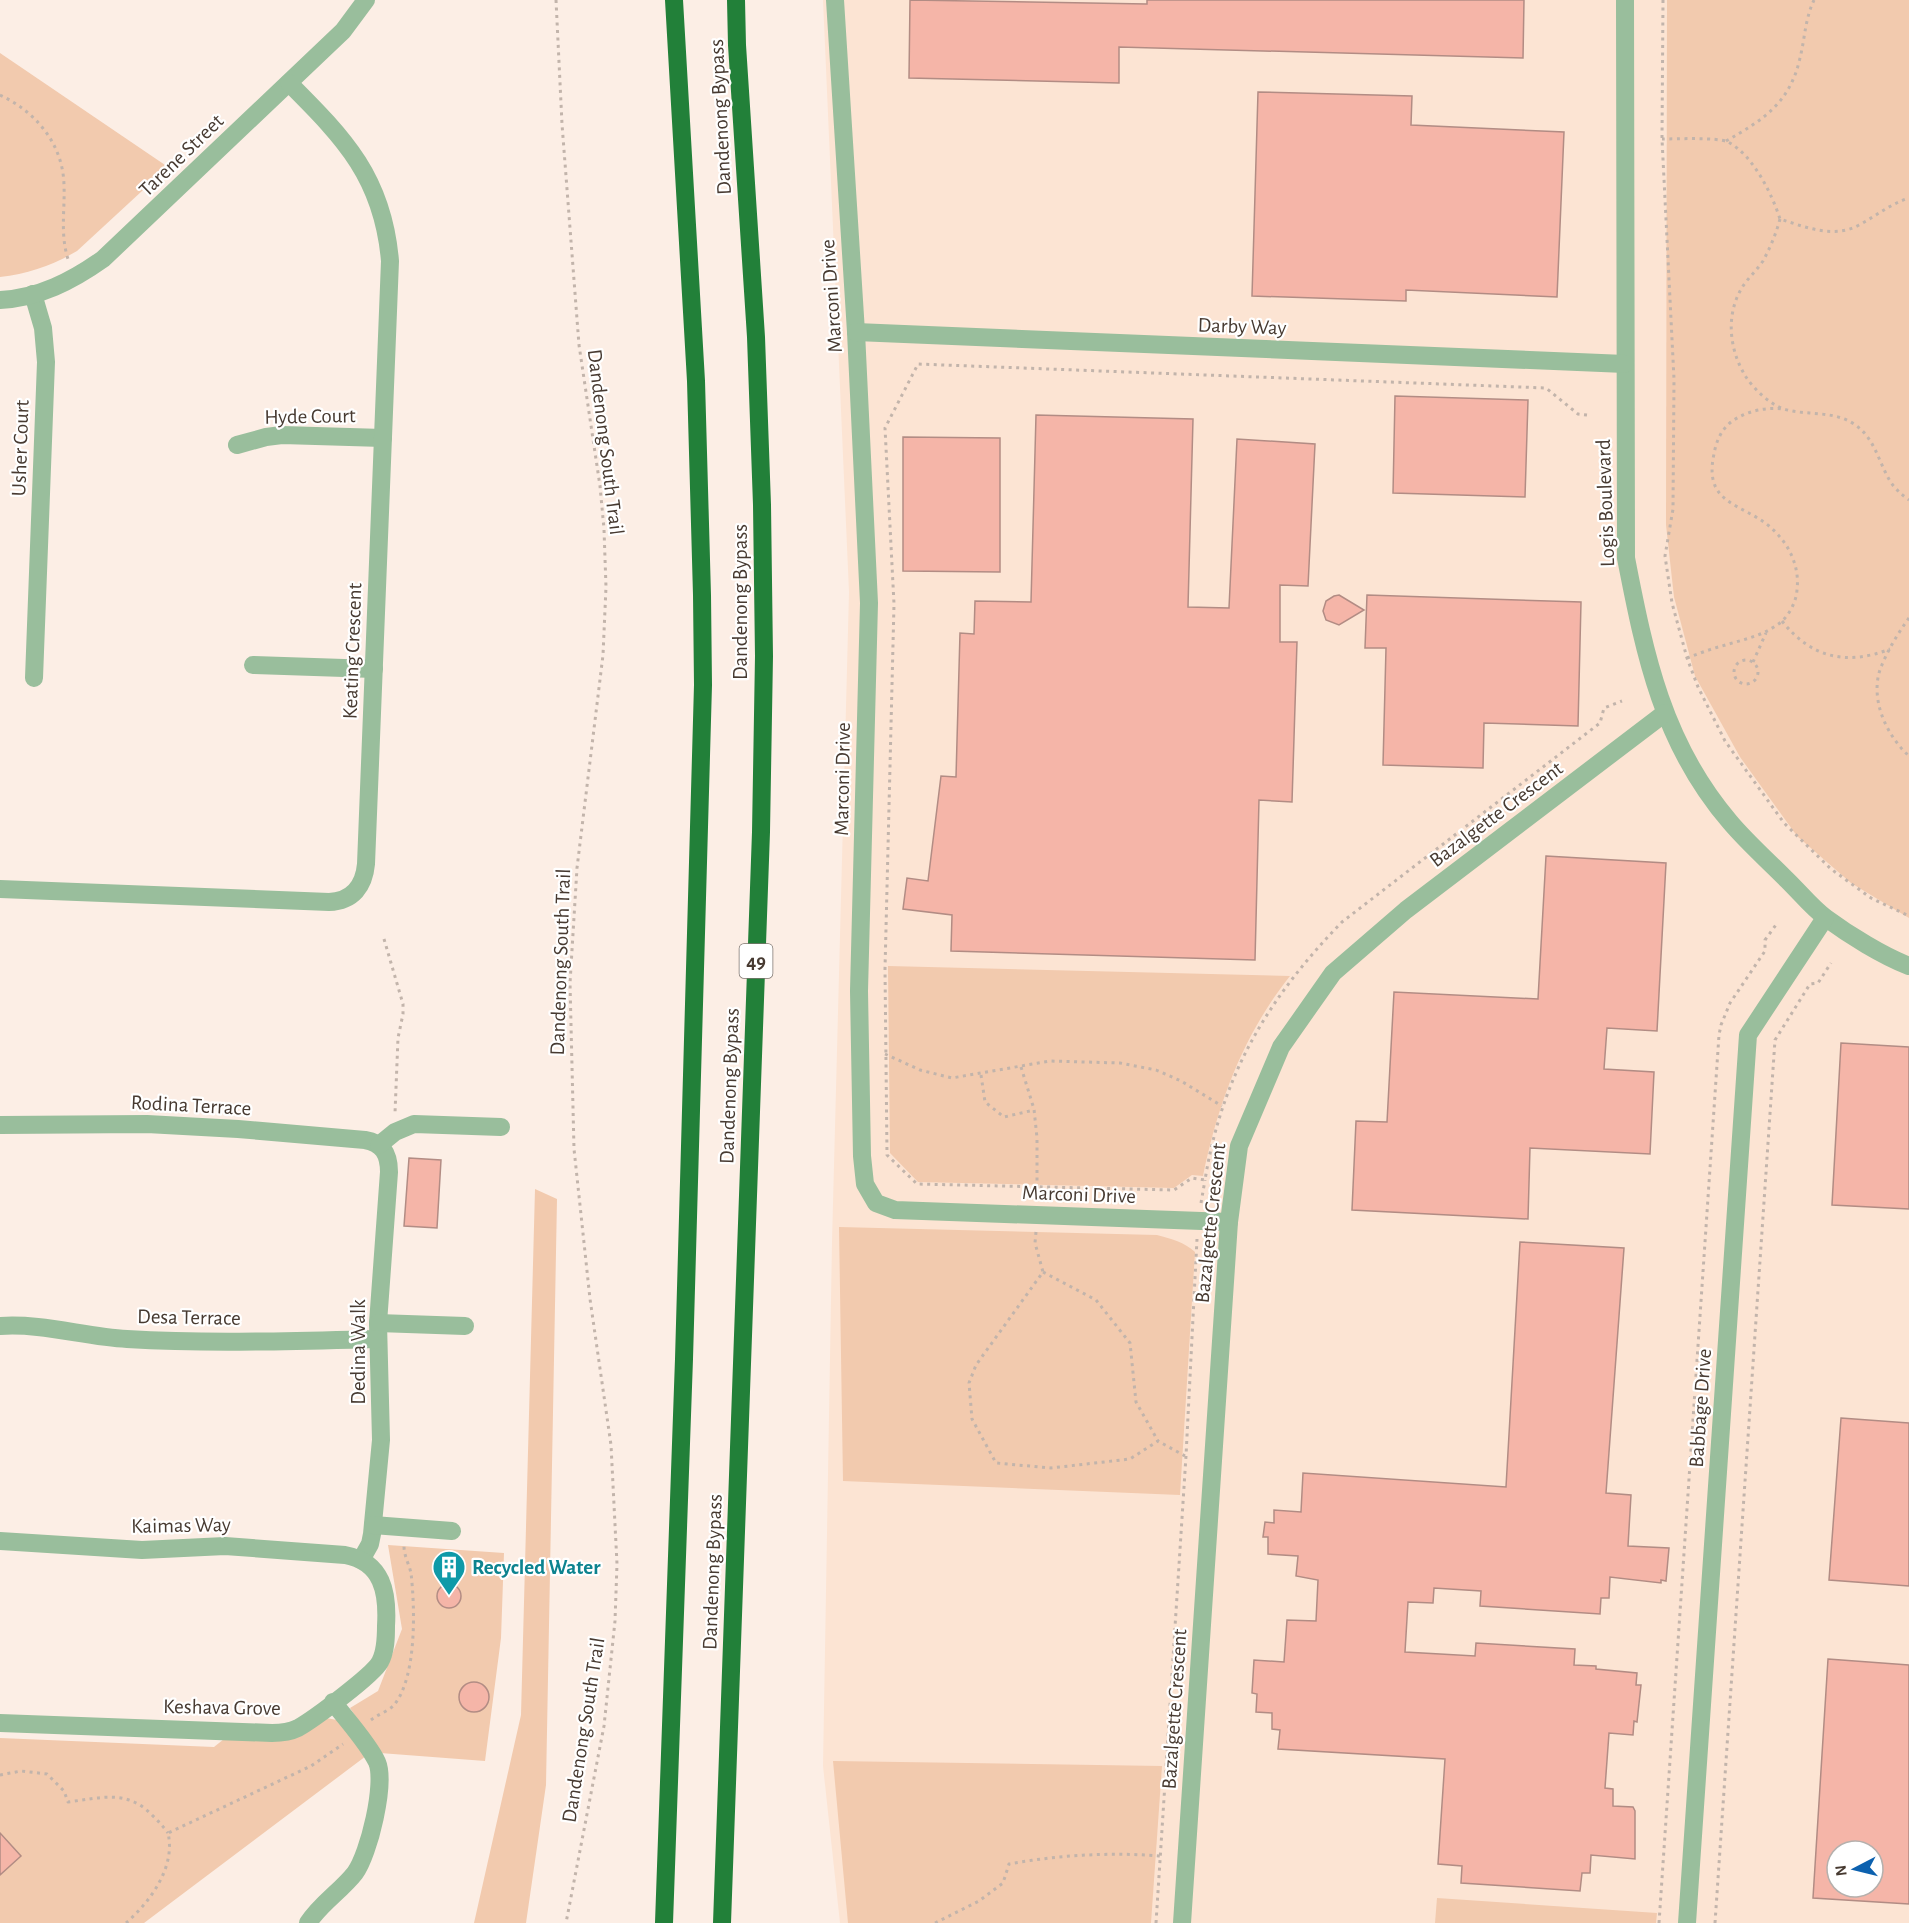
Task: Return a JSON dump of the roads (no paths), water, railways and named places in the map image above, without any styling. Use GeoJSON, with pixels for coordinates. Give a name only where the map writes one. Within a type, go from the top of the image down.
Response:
{"type":"FeatureCollection","features":[{"type":"Feature","properties":{"kind":"highway","name":"Dandenong Bypass"},"geometry":{"type":"LineString","coordinates":[[664,1923],[684,1359],[702,685],[702,573],[696,381],[674,0]]}},
{"type":"Feature","properties":{"kind":"highway","name":"Dandenong Bypass"},"geometry":{"type":"LineString","coordinates":[[722,1923],[761,832],[764,667],[759,396],[736,0]]}},
{"type":"Feature","properties":{"kind":"street","name":"Tarene Street"},"geometry":{"type":"LineString","coordinates":[[0,300],[33,294],[61,285],[103,259],[343,31],[366,0]]}},
{"type":"Feature","properties":{"kind":"street","name":"Marconi Drive"},"geometry":{"type":"LineString","coordinates":[[835,0],[856,332],[869,603],[859,991],[861,1156],[865,1184],[876,1203],[895,1210],[1229,1222]]}},
{"type":"Feature","properties":{"kind":"street","name":"Logis Boulevard"},"geometry":{"type":"LineString","coordinates":[[1625,0],[1626,558],[1641,636],[1665,713],[1692,768],[1730,822],[1825,918],[1895,961],[1909,966]]}},
{"type":"Feature","properties":{"kind":"street","name":"Keating Crescent"},"geometry":{"type":"LineString","coordinates":[[0,889],[341,902],[351,897],[363,881],[366,864],[384,438],[390,261],[388,239],[382,210],[373,188],[346,143],[289,84]]}},
{"type":"Feature","properties":{"kind":"street","name":"Usher Court"},"geometry":{"type":"LineString","coordinates":[[33,294],[43,328],[46,362],[34,678]]}},
{"type":"Feature","properties":{"kind":"street","name":"Darby Way"},"geometry":{"type":"LineString","coordinates":[[856,332],[1625,364]]}},
{"type":"Feature","properties":{"kind":"street","name":"Hyde Court"},"geometry":{"type":"LineString","coordinates":[[237,445],[282,435],[384,438]]}},
{"type":"Feature","properties":{"kind":"street"},"geometry":{"type":"LineString","coordinates":[[253,665],[374,669]]}},
{"type":"Feature","properties":{"kind":"street","name":"Bazalgette Crescent"},"geometry":{"type":"LineString","coordinates":[[1182,1923],[1229,1222],[1239,1146],[1281,1047],[1333,973],[1406,910],[1665,713]]}},
{"type":"Feature","properties":{"kind":"street","name":"Babbage Drive"},"geometry":{"type":"LineString","coordinates":[[1687,1923],[1748,1035],[1825,918]]}},
{"type":"Feature","properties":{"kind":"street","name":"Rodina Terrace"},"geometry":{"type":"LineString","coordinates":[[0,1125],[70,1123],[182,1125],[345,1138],[379,1145]]}},
{"type":"Feature","properties":{"kind":"street"},"geometry":{"type":"LineString","coordinates":[[379,1145],[395,1132],[414,1124],[501,1127]]}},
{"type":"Feature","properties":{"kind":"street","name":"Dedina Walk"},"geometry":{"type":"LineString","coordinates":[[361,1560],[370,1544],[381,1440],[378,1331],[389,1172],[387,1156],[379,1145]]}},
{"type":"Feature","properties":{"kind":"street","name":"Desa Terrace"},"geometry":{"type":"LineString","coordinates":[[0,1326],[28,1326],[98,1337],[135,1340],[286,1341],[378,1331],[465,1326]]}},
{"type":"Feature","properties":{"kind":"street"},"geometry":{"type":"LineString","coordinates":[[373,1525],[452,1531]]}},
{"type":"Feature","properties":{"kind":"street","name":"Kaimas Way"},"geometry":{"type":"LineString","coordinates":[[0,1541],[52,1542],[142,1550],[240,1546],[283,1552],[345,1555],[361,1560]]}},
{"type":"Feature","properties":{"kind":"street","name":"Keshava Grove"},"geometry":{"type":"LineString","coordinates":[[0,1724],[281,1733],[297,1728],[376,1668],[384,1651],[387,1617],[386,1593],[379,1576],[361,1560]]}},
{"type":"Feature","properties":{"kind":"street"},"geometry":{"type":"LineString","coordinates":[[308,1923],[324,1903],[348,1881],[364,1857],[369,1843],[380,1783],[377,1762],[333,1702]]}},
{"type":"Feature","properties":{"kind":"place","name":"Recycled Water"},"geometry":{"type":"Point","coordinates":[449,1596]}}]}
